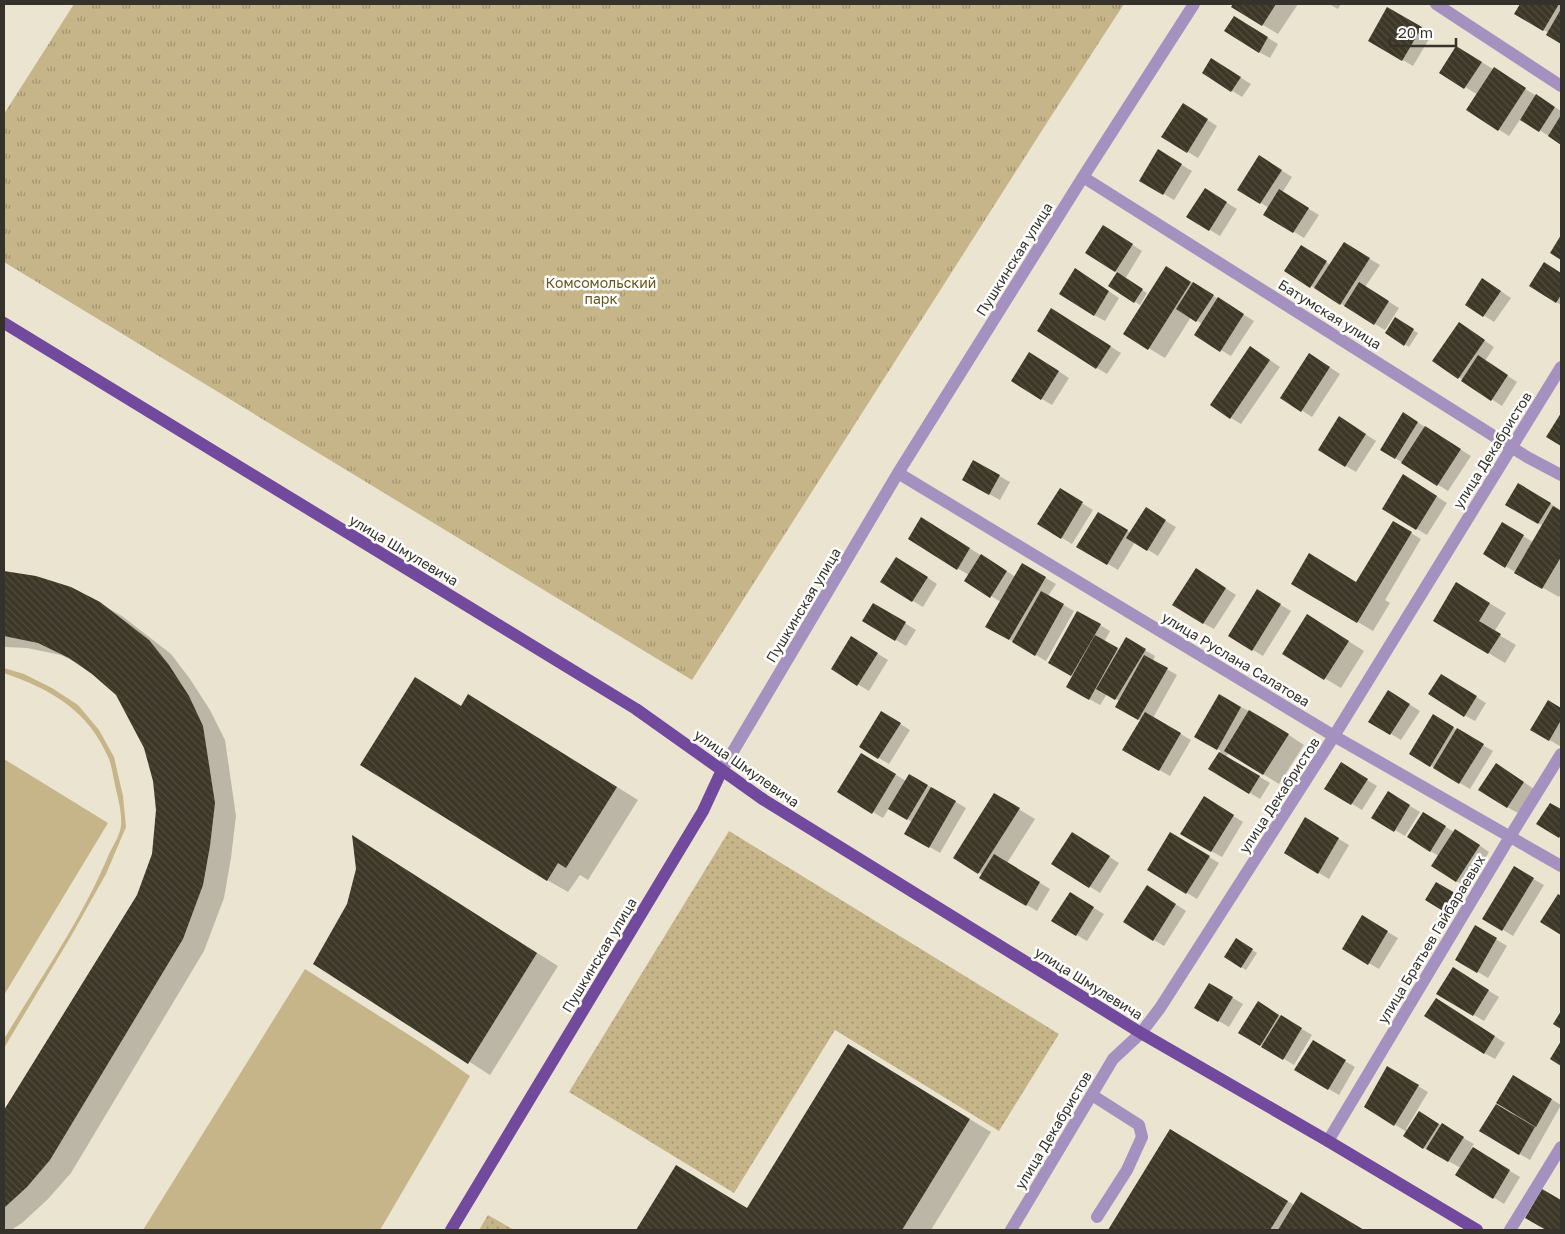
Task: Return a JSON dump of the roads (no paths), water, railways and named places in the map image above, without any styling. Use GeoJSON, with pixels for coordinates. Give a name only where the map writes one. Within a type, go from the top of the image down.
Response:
{"type":"FeatureCollection","features":[{"type":"Feature","properties":{"kind":"main road","name":"улица Шмулевича"},"geometry":{"type":"LineString","coordinates":[[4,323],[636,709],[764,800],[1141,1033],[1477,1230]]}},
{"type":"Feature","properties":{"kind":"main road","name":"Пушкинская улица"},"geometry":{"type":"LineString","coordinates":[[451,1230],[704,811],[722,770]]}},
{"type":"Feature","properties":{"kind":"street","name":"Пушкинская улица"},"geometry":{"type":"LineString","coordinates":[[722,770],[898,473],[1083,177],[1194,4]]}},
{"type":"Feature","properties":{"kind":"street"},"geometry":{"type":"LineString","coordinates":[[1436,4],[1561,86]]}},
{"type":"Feature","properties":{"kind":"street","name":"Батумская улица"},"geometry":{"type":"LineString","coordinates":[[1083,177],[1527,457],[1561,476]]}},
{"type":"Feature","properties":{"kind":"street","name":"улица Декабристов"},"geometry":{"type":"LineString","coordinates":[[1011,1230],[1114,1059],[1141,1033],[1160,1008],[1334,736],[1561,367]]}},
{"type":"Feature","properties":{"kind":"street","name":"улица Руслана Салатова"},"geometry":{"type":"LineString","coordinates":[[898,473],[1334,736],[1561,866]]}},
{"type":"Feature","properties":{"kind":"street","name":"улица Братьев Гайбараевых"},"geometry":{"type":"LineString","coordinates":[[1328,1141],[1561,754]]}},
{"type":"Feature","properties":{"kind":"street"},"geometry":{"type":"LineString","coordinates":[[1092,1095],[1139,1125],[1142,1137],[1127,1170],[1097,1217]]}},
{"type":"Feature","properties":{"kind":"street"},"geometry":{"type":"LineString","coordinates":[[1510,1230],[1561,1147]]}},
{"type":"Feature","properties":{"kind":"park label","name":"Комсомольский парк"},"geometry":{"type":"Point","coordinates":[601,290]}}]}
